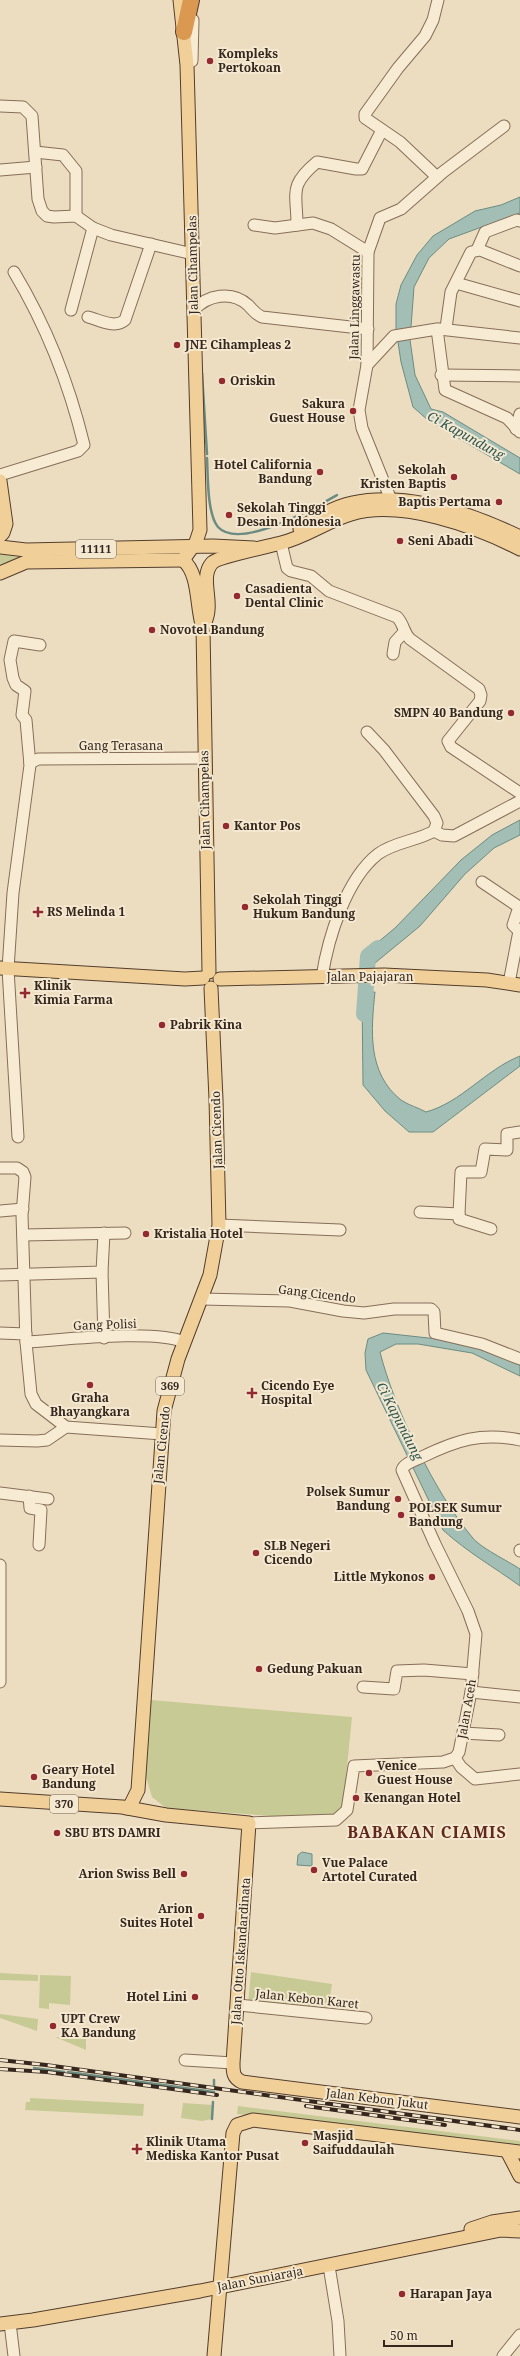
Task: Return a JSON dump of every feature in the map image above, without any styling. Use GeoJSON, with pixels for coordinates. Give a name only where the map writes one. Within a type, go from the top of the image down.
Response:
{"type":"FeatureCollection","features":[{"type":"Feature","properties":{"kind":"highway"},"geometry":{"type":"LineString","coordinates":[[184,32],[191,0]]}},
{"type":"Feature","properties":{"kind":"main road","name":"Jalan Cihampelas"},"geometry":{"type":"LineString","coordinates":[[180,0],[184,32],[193,254],[197,307],[200,530],[193,547],[183,560],[189,565],[194,576],[198,611],[203,628],[204,758],[211,979]]}},
{"type":"Feature","properties":{"kind":"main road"},"geometry":{"type":"LineString","coordinates":[[0,481],[6,524],[4,533],[0,536]]}},
{"type":"Feature","properties":{"kind":"main road"},"geometry":{"type":"LineString","coordinates":[[281,543],[296,531],[335,508],[357,502],[391,500],[470,515],[520,537]]}},
{"type":"Feature","properties":{"kind":"main road"},"geometry":{"type":"LineString","coordinates":[[200,530],[203,537],[218,546],[256,549],[296,539],[337,518],[361,511],[383,509],[426,515],[467,525],[520,549]]}},
{"type":"Feature","properties":{"kind":"main road","name":"11111"},"geometry":{"type":"LineString","coordinates":[[0,547],[26,550],[218,546]]}},
{"type":"Feature","properties":{"kind":"main road","name":"Jalan Cihampelas"},"geometry":{"type":"LineString","coordinates":[[203,628],[208,611],[207,574],[209,568],[218,559],[238,556],[256,549]]}},
{"type":"Feature","properties":{"kind":"main road","name":"11111"},"geometry":{"type":"LineString","coordinates":[[0,573],[26,562],[183,560]]}},
{"type":"Feature","properties":{"kind":"main road","name":"Jalan Pajajaran"},"geometry":{"type":"LineString","coordinates":[[4,968],[186,979],[384,975],[514,984]]}},
{"type":"Feature","properties":{"kind":"main road","name":"Jalan Cicendo"},"geometry":{"type":"LineString","coordinates":[[127,1808],[135,1799],[138,1790],[162,1434],[170,1386],[184,1342],[202,1299],[215,1253],[219,1225],[216,1092],[211,979]]}},
{"type":"Feature","properties":{"kind":"main road"},"geometry":{"type":"LineString","coordinates":[[138,1790],[152,1807],[166,1815]]}},
{"type":"Feature","properties":{"kind":"main road","name":"370"},"geometry":{"type":"LineString","coordinates":[[0,1799],[127,1808]]}},
{"type":"Feature","properties":{"kind":"main road"},"geometry":{"type":"LineString","coordinates":[[127,1808],[166,1815],[249,1823]]}},
{"type":"Feature","properties":{"kind":"main road","name":"Jalan Otto Iskandardinata"},"geometry":{"type":"LineString","coordinates":[[235,2078],[233,2063],[242,2005],[249,1823]]}},
{"type":"Feature","properties":{"kind":"main road","name":"Jalan Kebon Jukut"},"geometry":{"type":"LineString","coordinates":[[235,2078],[242,2082],[520,2117]]}},
{"type":"Feature","properties":{"kind":"main road"},"geometry":{"type":"LineString","coordinates":[[214,2356],[233,2133],[237,2125],[253,2120],[513,2152],[520,2176]]}},
{"type":"Feature","properties":{"kind":"main road"},"geometry":{"type":"LineString","coordinates":[[444,2241],[455,2234],[492,2222],[515,2218],[520,2210]]}},
{"type":"Feature","properties":{"kind":"main road","name":"Jalan Suniaraja"},"geometry":{"type":"LineString","coordinates":[[5,2324],[329,2266],[501,2230],[520,2231]]}},
{"type":"Feature","properties":{"kind":"street"},"geometry":{"type":"LineString","coordinates":[[195,209],[191,28],[198,0]]}},
{"type":"Feature","properties":{"kind":"street"},"geometry":{"type":"LineString","coordinates":[[437,177],[400,142],[365,118],[365,114],[398,68],[425,36],[433,20],[438,0]]}},
{"type":"Feature","properties":{"kind":"street"},"geometry":{"type":"LineString","coordinates":[[0,106],[16,106],[28,110],[32,116],[38,199],[42,210],[54,218],[76,216],[93,228],[193,254]]}},
{"type":"Feature","properties":{"kind":"street","name":"Jalan Linggawastu"},"geometry":{"type":"LineString","coordinates":[[391,500],[362,428],[359,410],[367,365],[368,252],[380,218],[401,209],[437,177],[504,126]]}},
{"type":"Feature","properties":{"kind":"street"},"geometry":{"type":"LineString","coordinates":[[297,225],[294,195],[300,180],[307,170],[317,162],[356,169],[362,168],[382,130]]}},
{"type":"Feature","properties":{"kind":"street"},"geometry":{"type":"LineString","coordinates":[[35,152],[63,155],[76,171],[76,216]]}},
{"type":"Feature","properties":{"kind":"street"},"geometry":{"type":"LineString","coordinates":[[0,170],[36,167]]}},
{"type":"Feature","properties":{"kind":"street"},"geometry":{"type":"LineString","coordinates":[[518,431],[507,418],[444,390],[441,375],[441,329],[456,282],[471,252],[476,250],[485,232],[517,220],[520,222]]}},
{"type":"Feature","properties":{"kind":"street"},"geometry":{"type":"LineString","coordinates":[[254,225],[275,228],[313,223],[321,225],[368,252]]}},
{"type":"Feature","properties":{"kind":"street"},"geometry":{"type":"LineString","coordinates":[[71,310],[93,228]]}},
{"type":"Feature","properties":{"kind":"street"},"geometry":{"type":"LineString","coordinates":[[88,317],[115,324],[121,324],[125,320],[151,244]]}},
{"type":"Feature","properties":{"kind":"street"},"geometry":{"type":"LineString","coordinates":[[476,250],[520,266]]}},
{"type":"Feature","properties":{"kind":"street"},"geometry":{"type":"LineString","coordinates":[[0,475],[78,451],[84,445],[74,405],[47,332],[14,272]]}},
{"type":"Feature","properties":{"kind":"street"},"geometry":{"type":"LineString","coordinates":[[456,282],[520,301]]}},
{"type":"Feature","properties":{"kind":"street"},"geometry":{"type":"LineString","coordinates":[[197,307],[217,296],[227,296],[248,305],[252,312],[262,317],[368,329]]}},
{"type":"Feature","properties":{"kind":"street"},"geometry":{"type":"LineString","coordinates":[[367,365],[396,335],[441,329],[520,338]]}},
{"type":"Feature","properties":{"kind":"street"},"geometry":{"type":"LineString","coordinates":[[441,375],[520,376]]}},
{"type":"Feature","properties":{"kind":"street"},"geometry":{"type":"LineString","coordinates":[[518,431],[520,414]]}},
{"type":"Feature","properties":{"kind":"street"},"geometry":{"type":"LineString","coordinates":[[281,543],[287,568],[291,571],[311,576],[329,591],[397,617],[410,639],[479,689],[481,695],[480,701],[449,737],[448,741],[452,747],[520,794]]}},
{"type":"Feature","properties":{"kind":"street"},"geometry":{"type":"LineString","coordinates":[[393,654],[395,642],[404,631]]}},
{"type":"Feature","properties":{"kind":"street"},"geometry":{"type":"LineString","coordinates":[[18,1137],[4,968],[18,856],[34,761],[26,720],[22,715],[25,691],[15,683],[10,660],[14,641],[40,645]]}},
{"type":"Feature","properties":{"kind":"street"},"geometry":{"type":"LineString","coordinates":[[322,977],[328,943],[340,911],[367,867],[378,854],[387,849],[423,838],[434,830],[437,823],[434,816],[384,750],[367,732]]}},
{"type":"Feature","properties":{"kind":"street","name":"Gang Terasana"},"geometry":{"type":"LineString","coordinates":[[34,761],[204,758]]}},
{"type":"Feature","properties":{"kind":"street"},"geometry":{"type":"LineString","coordinates":[[434,830],[442,835],[454,836],[520,801]]}},
{"type":"Feature","properties":{"kind":"street"},"geometry":{"type":"LineString","coordinates":[[482,882],[519,907],[513,925],[519,931],[514,984]]}},
{"type":"Feature","properties":{"kind":"street"},"geometry":{"type":"LineString","coordinates":[[491,1229],[459,1219],[461,1172],[481,1172],[485,1149],[507,1150],[507,1134],[520,1132]]}},
{"type":"Feature","properties":{"kind":"street"},"geometry":{"type":"LineString","coordinates":[[0,1168],[17,1168],[23,1172],[25,1177],[23,1235],[26,1338],[31,1394],[36,1404],[66,1428],[162,1434]]}},
{"type":"Feature","properties":{"kind":"street"},"geometry":{"type":"LineString","coordinates":[[0,1211],[23,1209]]}},
{"type":"Feature","properties":{"kind":"street"},"geometry":{"type":"LineString","coordinates":[[420,1212],[459,1214]]}},
{"type":"Feature","properties":{"kind":"street"},"geometry":{"type":"LineString","coordinates":[[219,1225],[340,1230]]}},
{"type":"Feature","properties":{"kind":"street"},"geometry":{"type":"LineString","coordinates":[[104,1233],[102,1272],[104,1338]]}},
{"type":"Feature","properties":{"kind":"street"},"geometry":{"type":"LineString","coordinates":[[23,1235],[125,1233]]}},
{"type":"Feature","properties":{"kind":"street"},"geometry":{"type":"LineString","coordinates":[[0,1275],[102,1272]]}},
{"type":"Feature","properties":{"kind":"street","name":"Gang Cicendo"},"geometry":{"type":"LineString","coordinates":[[202,1299],[290,1301],[343,1311],[364,1313],[429,1308],[434,1312],[435,1333],[482,1344],[520,1359]]}},
{"type":"Feature","properties":{"kind":"street","name":"Gang Polisi"},"geometry":{"type":"LineString","coordinates":[[0,1334],[26,1338],[152,1337],[174,1338],[184,1342]]}},
{"type":"Feature","properties":{"kind":"street"},"geometry":{"type":"LineString","coordinates":[[0,1440],[37,1442],[47,1440],[66,1428]]}},
{"type":"Feature","properties":{"kind":"street","name":"Jalan Aceh"},"geometry":{"type":"LineString","coordinates":[[455,1758],[459,1752],[471,1692],[476,1634],[472,1621],[403,1473],[402,1467],[459,1440],[487,1436],[520,1440]]}},
{"type":"Feature","properties":{"kind":"street"},"geometry":{"type":"LineString","coordinates":[[0,1492],[48,1499]]}},
{"type":"Feature","properties":{"kind":"street"},"geometry":{"type":"LineString","coordinates":[[29,1496],[30,1508],[41,1510],[39,1545]]}},
{"type":"Feature","properties":{"kind":"street"},"geometry":{"type":"LineString","coordinates":[[0,1565],[0,1682]]}},
{"type":"Feature","properties":{"kind":"street"},"geometry":{"type":"LineString","coordinates":[[362,1687],[394,1689],[397,1671],[424,1670],[473,1674]]}},
{"type":"Feature","properties":{"kind":"street"},"geometry":{"type":"LineString","coordinates":[[471,1692],[520,1697]]}},
{"type":"Feature","properties":{"kind":"street"},"geometry":{"type":"LineString","coordinates":[[463,1733],[499,1735]]}},
{"type":"Feature","properties":{"kind":"street"},"geometry":{"type":"LineString","coordinates":[[249,1823],[336,1820],[347,1810],[354,1766],[443,1762],[455,1758],[461,1767],[475,1779],[520,1774]]}},
{"type":"Feature","properties":{"kind":"street","name":"Jalan Kebon Karet"},"geometry":{"type":"LineString","coordinates":[[242,2005],[366,2018]]}},
{"type":"Feature","properties":{"kind":"street"},"geometry":{"type":"LineString","coordinates":[[185,2060],[233,2063]]}},
{"type":"Feature","properties":{"kind":"street"},"geometry":{"type":"LineString","coordinates":[[329,2266],[338,2321],[340,2356]]}},
{"type":"Feature","properties":{"kind":"street"},"geometry":{"type":"LineString","coordinates":[[5,2324],[14,2356]]}},
{"type":"Feature","properties":{"kind":"street"},"geometry":{"type":"LineString","coordinates":[[503,2356],[520,2335]]}},
{"type":"Feature","properties":{"kind":"green space"},"geometry":{"type":"Polygon","coordinates":[[[0,554],[25,558],[0,564],[0,554]]]}},
{"type":"Feature","properties":{"kind":"green space"},"geometry":{"type":"Polygon","coordinates":[[[151,1700],[352,1717],[343,1807],[337,1816],[325,1820],[166,1808],[152,1797],[146,1777],[151,1700]]]}},
{"type":"Feature","properties":{"kind":"green space"},"geometry":{"type":"Polygon","coordinates":[[[251,1972],[332,1984],[328,2011],[248,2004],[251,1972]]]}},
{"type":"Feature","properties":{"kind":"green space"},"geometry":{"type":"Polygon","coordinates":[[[0,1973],[38,1975],[38,1981],[0,1980],[0,1973]]]}},
{"type":"Feature","properties":{"kind":"green space"},"geometry":{"type":"Polygon","coordinates":[[[40,1975],[71,1976],[70,2005],[49,2003],[49,2009],[39,2008],[40,1975]]]}},
{"type":"Feature","properties":{"kind":"green space"},"geometry":{"type":"Polygon","coordinates":[[[0,2014],[38,2019],[37,2031],[0,2018],[0,2014]]]}},
{"type":"Feature","properties":{"kind":"green space"},"geometry":{"type":"Polygon","coordinates":[[[55,2037],[86,2039],[86,2050],[55,2037]]]}},
{"type":"Feature","properties":{"kind":"green space"},"geometry":{"type":"Polygon","coordinates":[[[30,2098],[144,2104],[143,2116],[25,2110],[26,2102],[30,2102],[30,2098]]]}},
{"type":"Feature","properties":{"kind":"green space"},"geometry":{"type":"Polygon","coordinates":[[[183,2103],[213,2105],[212,2119],[202,2121],[181,2118],[183,2103]]]}},
{"type":"Feature","properties":{"kind":"green space"},"geometry":{"type":"Polygon","coordinates":[[[238,2106],[520,2141],[520,2147],[237,2114],[238,2106]]]}},
{"type":"Feature","properties":{"kind":"water"},"geometry":{"type":"Polygon","coordinates":[[[520,197],[520,213],[449,239],[429,258],[414,287],[410,340],[415,375],[431,409],[443,412],[520,458],[520,474],[429,421],[413,407],[401,362],[396,329],[396,304],[401,285],[417,255],[433,236],[475,211],[501,205],[520,197]]]}},
{"type":"Feature","properties":{"kind":"water"},"geometry":{"type":"Polygon","coordinates":[[[520,820],[520,835],[494,848],[465,874],[420,926],[375,963],[360,964],[371,948],[395,928],[461,860],[492,835],[520,820]]]}},
{"type":"Feature","properties":{"kind":"water"},"geometry":{"type":"Polygon","coordinates":[[[362,992],[375,992],[373,1021],[374,1050],[382,1077],[390,1089],[401,1100],[426,1112],[451,1101],[496,1069],[520,1056],[520,1066],[433,1132],[409,1132],[385,1111],[363,1085],[362,992]]]}},
{"type":"Feature","properties":{"kind":"water"},"geometry":{"type":"Polygon","coordinates":[[[383,1333],[483,1344],[520,1362],[520,1376],[472,1353],[418,1344],[396,1344],[380,1352],[395,1398],[417,1449],[430,1474],[458,1519],[472,1537],[487,1549],[520,1569],[520,1586],[471,1552],[443,1530],[366,1370],[365,1353],[368,1339],[383,1333]]]}},
{"type":"Feature","properties":{"kind":"water"},"geometry":{"type":"Polygon","coordinates":[[[302,1852],[312,1854],[312,1866],[297,1865],[298,1855],[302,1852]]]}},
{"type":"Feature","properties":{"kind":"waterway"},"geometry":{"type":"LineString","coordinates":[[202,373],[207,454]]}},
{"type":"Feature","properties":{"kind":"waterway"},"geometry":{"type":"LineString","coordinates":[[207,458],[210,504],[214,521],[218,527],[229,533],[243,534],[260,531],[296,517],[337,495]]}},
{"type":"Feature","properties":{"kind":"waterway","name":"Ci Kapundung"},"geometry":{"type":"LineString","coordinates":[[364,1014],[368,956],[378,948]]}},
{"type":"Feature","properties":{"kind":"waterway"},"geometry":{"type":"LineString","coordinates":[[34,2068],[64,2072]]}},
{"type":"Feature","properties":{"kind":"waterway"},"geometry":{"type":"LineString","coordinates":[[68,2072],[214,2092]]}},
{"type":"Feature","properties":{"kind":"waterway"},"geometry":{"type":"LineString","coordinates":[[214,2080],[214,2088]]}},
{"type":"Feature","properties":{"kind":"waterway"},"geometry":{"type":"LineString","coordinates":[[212,2119],[213,2102]]}},
{"type":"Feature","properties":{"kind":"railway"},"geometry":{"type":"LineString","coordinates":[[0,2060],[520,2130]]}},
{"type":"Feature","properties":{"kind":"railway"},"geometry":{"type":"LineString","coordinates":[[0,2069],[47,2072],[217,2095]]}},
{"type":"Feature","properties":{"kind":"railway"},"geometry":{"type":"LineString","coordinates":[[306,2106],[445,2125]]}},
{"type":"Feature","properties":{"kind":"place","name":"Kompleks Pertokoan"},"geometry":{"type":"Point","coordinates":[210,61]}},
{"type":"Feature","properties":{"kind":"place","name":"JNE Cihampleas 2"},"geometry":{"type":"Point","coordinates":[177,345]}},
{"type":"Feature","properties":{"kind":"place","name":"Oriskin"},"geometry":{"type":"Point","coordinates":[222,381]}},
{"type":"Feature","properties":{"kind":"place","name":"Sakura Guest House"},"geometry":{"type":"Point","coordinates":[353,411]}},
{"type":"Feature","properties":{"kind":"place","name":"Hotel California Bandung"},"geometry":{"type":"Point","coordinates":[320,472]}},
{"type":"Feature","properties":{"kind":"place","name":"Sekolah Kristen Baptis"},"geometry":{"type":"Point","coordinates":[454,477]}},
{"type":"Feature","properties":{"kind":"place","name":"Baptis Pertama"},"geometry":{"type":"Point","coordinates":[499,502]}},
{"type":"Feature","properties":{"kind":"place","name":"Sekolah Tinggi Desain Indonesia"},"geometry":{"type":"Point","coordinates":[229,515]}},
{"type":"Feature","properties":{"kind":"place","name":"Seni Abadi"},"geometry":{"type":"Point","coordinates":[400,541]}},
{"type":"Feature","properties":{"kind":"place","name":"Casadienta Dental Clinic"},"geometry":{"type":"Point","coordinates":[237,596]}},
{"type":"Feature","properties":{"kind":"place","name":"Novotel Bandung"},"geometry":{"type":"Point","coordinates":[152,630]}},
{"type":"Feature","properties":{"kind":"place","name":"SMPN 40 Bandung"},"geometry":{"type":"Point","coordinates":[511,713]}},
{"type":"Feature","properties":{"kind":"place","name":"Kantor Pos"},"geometry":{"type":"Point","coordinates":[226,826]}},
{"type":"Feature","properties":{"kind":"place","name":"Sekolah Tinggi Hukum Bandung"},"geometry":{"type":"Point","coordinates":[245,907]}},
{"type":"Feature","properties":{"kind":"place","name":"RS Melinda 1"},"geometry":{"type":"Point","coordinates":[38,912]}},
{"type":"Feature","properties":{"kind":"place","name":"Klinik Kimia Farma"},"geometry":{"type":"Point","coordinates":[25,993]}},
{"type":"Feature","properties":{"kind":"place","name":"Pabrik Kina"},"geometry":{"type":"Point","coordinates":[162,1025]}},
{"type":"Feature","properties":{"kind":"place","name":"Kristalia Hotel"},"geometry":{"type":"Point","coordinates":[146,1234]}},
{"type":"Feature","properties":{"kind":"place","name":"Graha Bhayangkara"},"geometry":{"type":"Point","coordinates":[90,1385]}},
{"type":"Feature","properties":{"kind":"place","name":"Cicendo Eye Hospital"},"geometry":{"type":"Point","coordinates":[252,1393]}},
{"type":"Feature","properties":{"kind":"place","name":"Polsek Sumur Bandung"},"geometry":{"type":"Point","coordinates":[398,1499]}},
{"type":"Feature","properties":{"kind":"place","name":"POLSEK Sumur Bandung"},"geometry":{"type":"Point","coordinates":[401,1515]}},
{"type":"Feature","properties":{"kind":"place","name":"SLB Negeri Cicendo"},"geometry":{"type":"Point","coordinates":[256,1553]}},
{"type":"Feature","properties":{"kind":"place","name":"Little Mykonos"},"geometry":{"type":"Point","coordinates":[432,1577]}},
{"type":"Feature","properties":{"kind":"place","name":"Gedung Pakuan"},"geometry":{"type":"Point","coordinates":[259,1669]}},
{"type":"Feature","properties":{"kind":"place","name":"Venice Guest House"},"geometry":{"type":"Point","coordinates":[369,1773]}},
{"type":"Feature","properties":{"kind":"place","name":"Geary Hotel Bandung"},"geometry":{"type":"Point","coordinates":[34,1777]}},
{"type":"Feature","properties":{"kind":"place","name":"Kenangan Hotel"},"geometry":{"type":"Point","coordinates":[356,1798]}},
{"type":"Feature","properties":{"kind":"place","name":"SBU BTS DAMRI"},"geometry":{"type":"Point","coordinates":[57,1833]}},
{"type":"Feature","properties":{"kind":"place","name":"Vue Palace Artotel Curated"},"geometry":{"type":"Point","coordinates":[314,1870]}},
{"type":"Feature","properties":{"kind":"place","name":"Arion Swiss Bell"},"geometry":{"type":"Point","coordinates":[184,1874]}},
{"type":"Feature","properties":{"kind":"place","name":"Arion Suites Hotel"},"geometry":{"type":"Point","coordinates":[201,1916]}},
{"type":"Feature","properties":{"kind":"place","name":"Hotel Lini"},"geometry":{"type":"Point","coordinates":[195,1997]}},
{"type":"Feature","properties":{"kind":"place","name":"UPT Crew KA Bandung"},"geometry":{"type":"Point","coordinates":[53,2026]}},
{"type":"Feature","properties":{"kind":"place","name":"Masjid Saifuddaulah"},"geometry":{"type":"Point","coordinates":[305,2143]}},
{"type":"Feature","properties":{"kind":"place","name":"Klinik Utama Mediska Kantor Pusat"},"geometry":{"type":"Point","coordinates":[137,2149]}},
{"type":"Feature","properties":{"kind":"place","name":"Harapan Jaya"},"geometry":{"type":"Point","coordinates":[402,2294]}},
{"type":"Feature","properties":{"kind":"district","name":"BABAKAN CIAMIS"},"geometry":{"type":"Point","coordinates":[427,1832]}}]}
